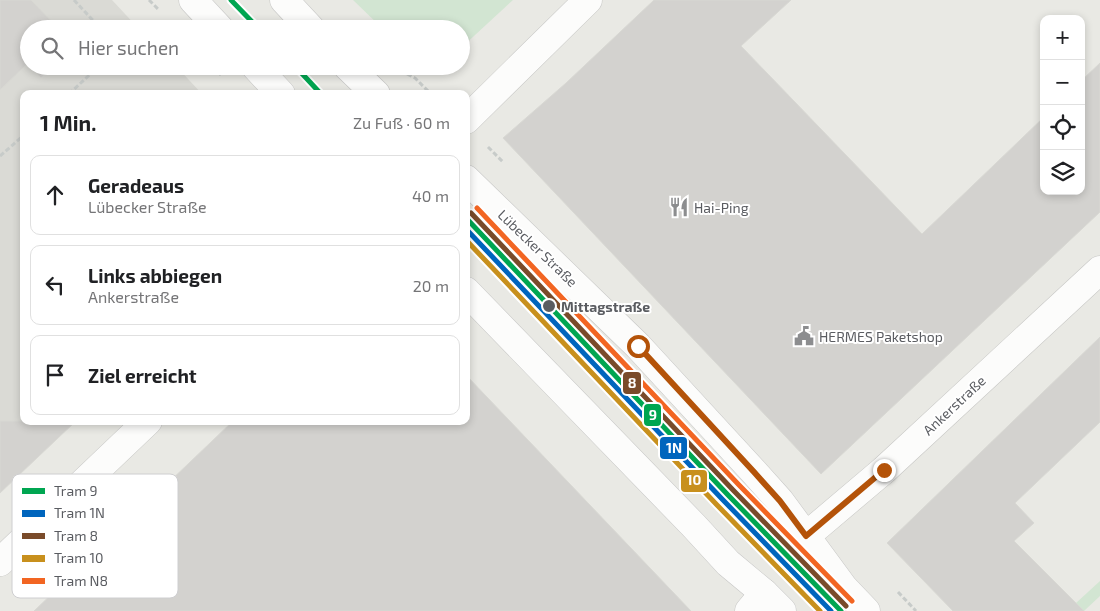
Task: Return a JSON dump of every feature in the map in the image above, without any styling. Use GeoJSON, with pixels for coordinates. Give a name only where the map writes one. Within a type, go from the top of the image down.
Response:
{"type":"FeatureCollection","features":[{"type":"Feature","properties":{"kind":"main road"},"geometry":{"type":"LineString","coordinates":[[193,0],[212,20]]}},
{"type":"Feature","properties":{"kind":"main road"},"geometry":{"type":"LineString","coordinates":[[284,0],[303,20]]}},
{"type":"Feature","properties":{"kind":"main road"},"geometry":{"type":"LineString","coordinates":[[470,116],[588,0]]}},
{"type":"Feature","properties":{"kind":"main road"},"geometry":{"type":"LineString","coordinates":[[263,75],[277,90]]}},
{"type":"Feature","properties":{"kind":"main road"},"geometry":{"type":"LineString","coordinates":[[356,75],[372,90]]}},
{"type":"Feature","properties":{"kind":"main road","name":"Lübecker Straße"},"geometry":{"type":"LineString","coordinates":[[470,183],[638,346],[780,501],[844,588],[866,611]]}},
{"type":"Feature","properties":{"kind":"main road","name":"Ankerstraße"},"geometry":{"type":"LineString","coordinates":[[806,536],[884,470],[1100,270]]}},
{"type":"Feature","properties":{"kind":"main road"},"geometry":{"type":"LineString","coordinates":[[470,295],[694,526],[765,605]]}},
{"type":"Feature","properties":{"kind":"main road"},"geometry":{"type":"LineString","coordinates":[[92,474],[144,425]]}},
{"type":"Feature","properties":{"kind":"main road"},"geometry":{"type":"LineString","coordinates":[[0,562],[12,551]]}},
{"type":"Feature","properties":{"kind":"path"},"geometry":{"type":"LineString","coordinates":[[74,0],[93,20]]}},
{"type":"Feature","properties":{"kind":"path"},"geometry":{"type":"LineString","coordinates":[[73,90],[89,75]]}},
{"type":"Feature","properties":{"kind":"path"},"geometry":{"type":"LineString","coordinates":[[415,78],[427,90]]}},
{"type":"Feature","properties":{"kind":"path"},"geometry":{"type":"LineString","coordinates":[[0,156],[20,138]]}},
{"type":"Feature","properties":{"kind":"shaded area"},"geometry":{"type":"Polygon","coordinates":[[[0,0],[112,0],[131,20],[20,20],[20,75],[184,75],[198,90],[20,90],[20,425],[22,425],[0,484],[0,0]]]}},
{"type":"Feature","properties":{"kind":"green space"},"geometry":{"type":"Polygon","coordinates":[[[353,0],[513,0],[470,40],[470,20],[374,20],[353,0]]]}},
{"type":"Feature","properties":{"kind":"green space"},"geometry":{"type":"Polygon","coordinates":[[[1100,581],[1100,596],[1084,611],[1076,603],[1100,581]]]}},
{"type":"Feature","properties":{"kind":"building"},"geometry":{"type":"Polygon","coordinates":[[[0,0],[31,0],[50,20],[20,20],[20,71],[0,90],[0,0]]]}},
{"type":"Feature","properties":{"kind":"building"},"geometry":{"type":"Polygon","coordinates":[[[654,0],[791,0],[741,46],[922,234],[1040,121],[1040,195],[1085,195],[1085,77],[1100,63],[1100,212],[821,474],[503,138],[566,83],[654,0]]]}},
{"type":"Feature","properties":{"kind":"building"},"geometry":{"type":"Polygon","coordinates":[[[1100,337],[1100,422],[1015,503],[1034,523],[1014,541],[1084,611],[953,611],[887,543],[1100,337]]]}},
{"type":"Feature","properties":{"kind":"building"},"geometry":{"type":"Polygon","coordinates":[[[470,379],[691,611],[34,611],[48,598],[178,598],[177,474],[229,425],[470,425],[470,379]]]}},
{"type":"Feature","properties":{"kind":"building"},"geometry":{"type":"Polygon","coordinates":[[[0,421],[20,421],[20,425],[72,425],[20,474],[12,474],[12,482],[0,493],[0,421]]]}},
{"type":"Feature","properties":{"kind":"tram line","name":"9"},"geometry":{"type":"LineString","coordinates":[[231,0],[250,20]]}},
{"type":"Feature","properties":{"kind":"tram line","name":"9"},"geometry":{"type":"LineString","coordinates":[[303,75],[317,90]]}},
{"type":"Feature","properties":{"kind":"tram line","name":"N8"},"geometry":{"type":"LineString","coordinates":[[477,208],[739,485],[852,601]]}},
{"type":"Feature","properties":{"kind":"tram line","name":"8"},"geometry":{"type":"LineString","coordinates":[[471,213],[733,490],[846,606]]}},
{"type":"Feature","properties":{"kind":"tram line","name":"9"},"geometry":{"type":"LineString","coordinates":[[470,222],[728,495],[841,611]]}},
{"type":"Feature","properties":{"kind":"tram line","name":"1N"},"geometry":{"type":"LineString","coordinates":[[470,233],[831,611]]}},
{"type":"Feature","properties":{"kind":"tram line","name":"10"},"geometry":{"type":"LineString","coordinates":[[470,244],[820,611]]}},
{"type":"Feature","properties":{"kind":"place","name":"Hai-Ping"},"geometry":{"type":"Point","coordinates":[679,207]}},
{"type":"Feature","properties":{"kind":"place","name":"Mittagstraße"},"geometry":{"type":"Point","coordinates":[549,306]}},
{"type":"Feature","properties":{"kind":"place","name":"HERMES Paketshop"},"geometry":{"type":"Point","coordinates":[804,336]}},
{"type":"Feature","properties":{"kind":"route"},"geometry":{"type":"LineString","coordinates":[[638,346],[780,501],[806,536],[884,470]]}}]}
